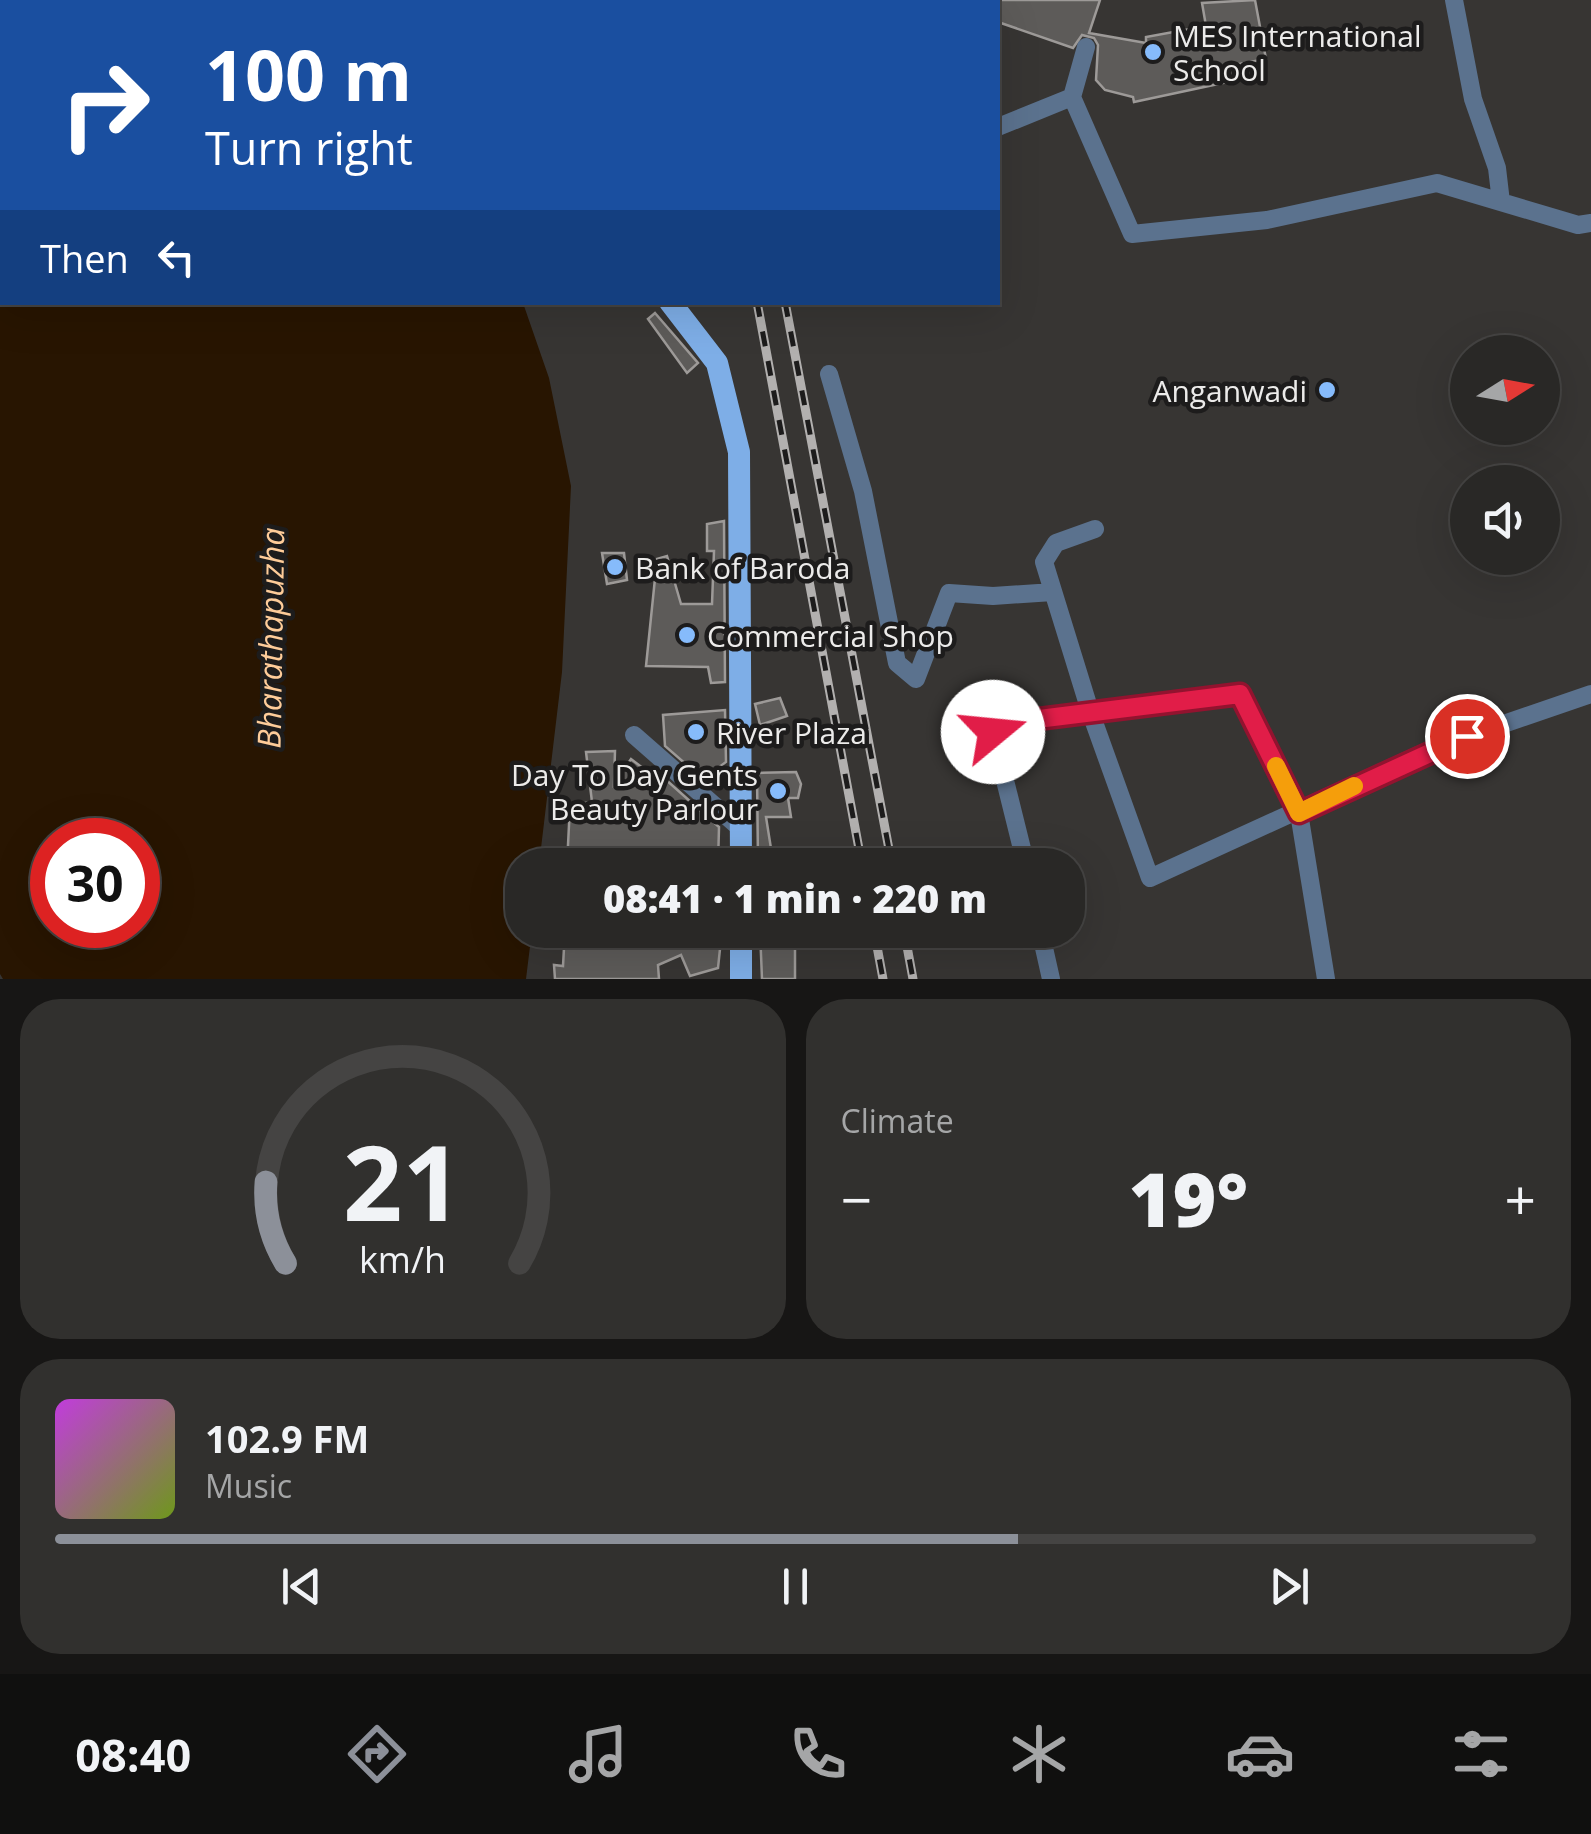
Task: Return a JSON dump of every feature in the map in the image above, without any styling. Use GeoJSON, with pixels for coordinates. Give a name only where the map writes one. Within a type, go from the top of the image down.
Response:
{"type":"FeatureCollection","features":[{"type":"Feature","properties":{"kind":"main road"},"geometry":{"type":"LineString","coordinates":[[672,305],[716,364],[739,452],[740,848]]}},
{"type":"Feature","properties":{"kind":"main road"},"geometry":{"type":"LineString","coordinates":[[741,948],[741,979]]}},
{"type":"Feature","properties":{"kind":"street"},"geometry":{"type":"LineString","coordinates":[[1454,0],[1473,99],[1497,168],[1500,202]]}},
{"type":"Feature","properties":{"kind":"street"},"geometry":{"type":"LineString","coordinates":[[1086,47],[1072,97],[1132,234],[1267,220],[1437,184],[1578,225],[1591,223]]}},
{"type":"Feature","properties":{"kind":"street"},"geometry":{"type":"LineString","coordinates":[[1000,126],[1072,97]]}},
{"type":"Feature","properties":{"kind":"street"},"geometry":{"type":"LineString","coordinates":[[829,374],[863,491],[897,664],[916,679],[949,594],[1053,592]]}},
{"type":"Feature","properties":{"kind":"street"},"geometry":{"type":"LineString","coordinates":[[1095,528],[1056,543],[1044,562],[1090,711],[1150,878],[1434,748],[1590,699]]}},
{"type":"Feature","properties":{"kind":"street"},"geometry":{"type":"LineString","coordinates":[[1022,848],[993,732],[1006,723],[1240,694],[1299,813],[1326,979]]}},
{"type":"Feature","properties":{"kind":"street"},"geometry":{"type":"LineString","coordinates":[[634,735],[740,828]]}},
{"type":"Feature","properties":{"kind":"street"},"geometry":{"type":"LineString","coordinates":[[1044,948],[1051,979]]}},
{"type":"Feature","properties":{"kind":"water","name":"Bharathapuzha"},"geometry":{"type":"Polygon","coordinates":[[[0,305],[524,305],[549,378],[571,486],[562,672],[541,848],[505,848],[505,948],[530,948],[526,979],[3,979],[0,305]]]}},
{"type":"Feature","properties":{"kind":"building"},"geometry":{"type":"Polygon","coordinates":[[[1000,0],[1100,0],[1089,33],[1146,43],[1146,37],[1206,26],[1202,3],[1255,0],[1266,59],[1234,65],[1237,80],[1134,102],[1133,97],[1105,90],[1096,80],[1098,45],[1094,38],[1082,35],[1073,48],[1000,23],[1000,0]]]}},
{"type":"Feature","properties":{"kind":"building"},"geometry":{"type":"Polygon","coordinates":[[[655,313],[698,363],[687,373],[648,319],[655,313]]]}},
{"type":"Feature","properties":{"kind":"building","name":"Commercial Shop"},"geometry":{"type":"Polygon","coordinates":[[[724,521],[725,682],[711,683],[708,667],[646,666],[657,559],[667,556],[681,604],[712,604],[714,551],[707,551],[707,524],[724,521]]]}},
{"type":"Feature","properties":{"kind":"building","name":"Bank of Baroda"},"geometry":{"type":"Polygon","coordinates":[[[602,553],[624,553],[627,580],[607,584],[602,553]]]}},
{"type":"Feature","properties":{"kind":"building"},"geometry":{"type":"Polygon","coordinates":[[[780,698],[787,716],[760,725],[755,704],[780,698]]]}},
{"type":"Feature","properties":{"kind":"building","name":"River Plaza"},"geometry":{"type":"Polygon","coordinates":[[[725,710],[726,762],[703,779],[665,746],[663,715],[725,710]]]}},
{"type":"Feature","properties":{"kind":"building"},"geometry":{"type":"Polygon","coordinates":[[[615,751],[614,784],[631,759],[648,772],[655,770],[719,827],[718,848],[568,848],[570,805],[592,802],[586,752],[615,751]]]}},
{"type":"Feature","properties":{"kind":"building"},"geometry":{"type":"Polygon","coordinates":[[[796,772],[801,784],[798,798],[788,798],[791,817],[766,817],[771,848],[758,848],[757,773],[796,772]]]}},
{"type":"Feature","properties":{"kind":"building"},"geometry":{"type":"Polygon","coordinates":[[[564,948],[720,948],[718,968],[690,976],[681,955],[658,965],[659,979],[555,979],[554,965],[563,966],[564,948]]]}},
{"type":"Feature","properties":{"kind":"building"},"geometry":{"type":"Polygon","coordinates":[[[761,948],[795,948],[795,979],[762,979],[761,948]]]}},
{"type":"Feature","properties":{"kind":"railway"},"geometry":{"type":"LineString","coordinates":[[758,305],[859,848]]}},
{"type":"Feature","properties":{"kind":"railway"},"geometry":{"type":"LineString","coordinates":[[786,305],[889,848]]}},
{"type":"Feature","properties":{"kind":"railway"},"geometry":{"type":"LineString","coordinates":[[877,948],[883,979]]}},
{"type":"Feature","properties":{"kind":"railway"},"geometry":{"type":"LineString","coordinates":[[907,948],[913,979]]}},
{"type":"Feature","properties":{"kind":"slow traffic"},"geometry":{"type":"LineString","coordinates":[[1276,766],[1299,813],[1354,786]]}},
{"type":"Feature","properties":{"kind":"place","name":"MES International School"},"geometry":{"type":"Point","coordinates":[1153,52]}},
{"type":"Feature","properties":{"kind":"place","name":"Anganwadi"},"geometry":{"type":"Point","coordinates":[1327,390]}},
{"type":"Feature","properties":{"kind":"place","name":"Bank of Baroda"},"geometry":{"type":"Point","coordinates":[615,567]}},
{"type":"Feature","properties":{"kind":"place","name":"Commercial Shop"},"geometry":{"type":"Point","coordinates":[687,635]}},
{"type":"Feature","properties":{"kind":"place","name":"River Plaza"},"geometry":{"type":"Point","coordinates":[696,732]}},
{"type":"Feature","properties":{"kind":"place","name":"Day To Day Gents Beauty Parlour"},"geometry":{"type":"Point","coordinates":[778,791]}},
{"type":"Feature","properties":{"kind":"route"},"geometry":{"type":"LineString","coordinates":[[993,732],[1006,723],[1240,694],[1299,813],[1467,736]]}}]}
